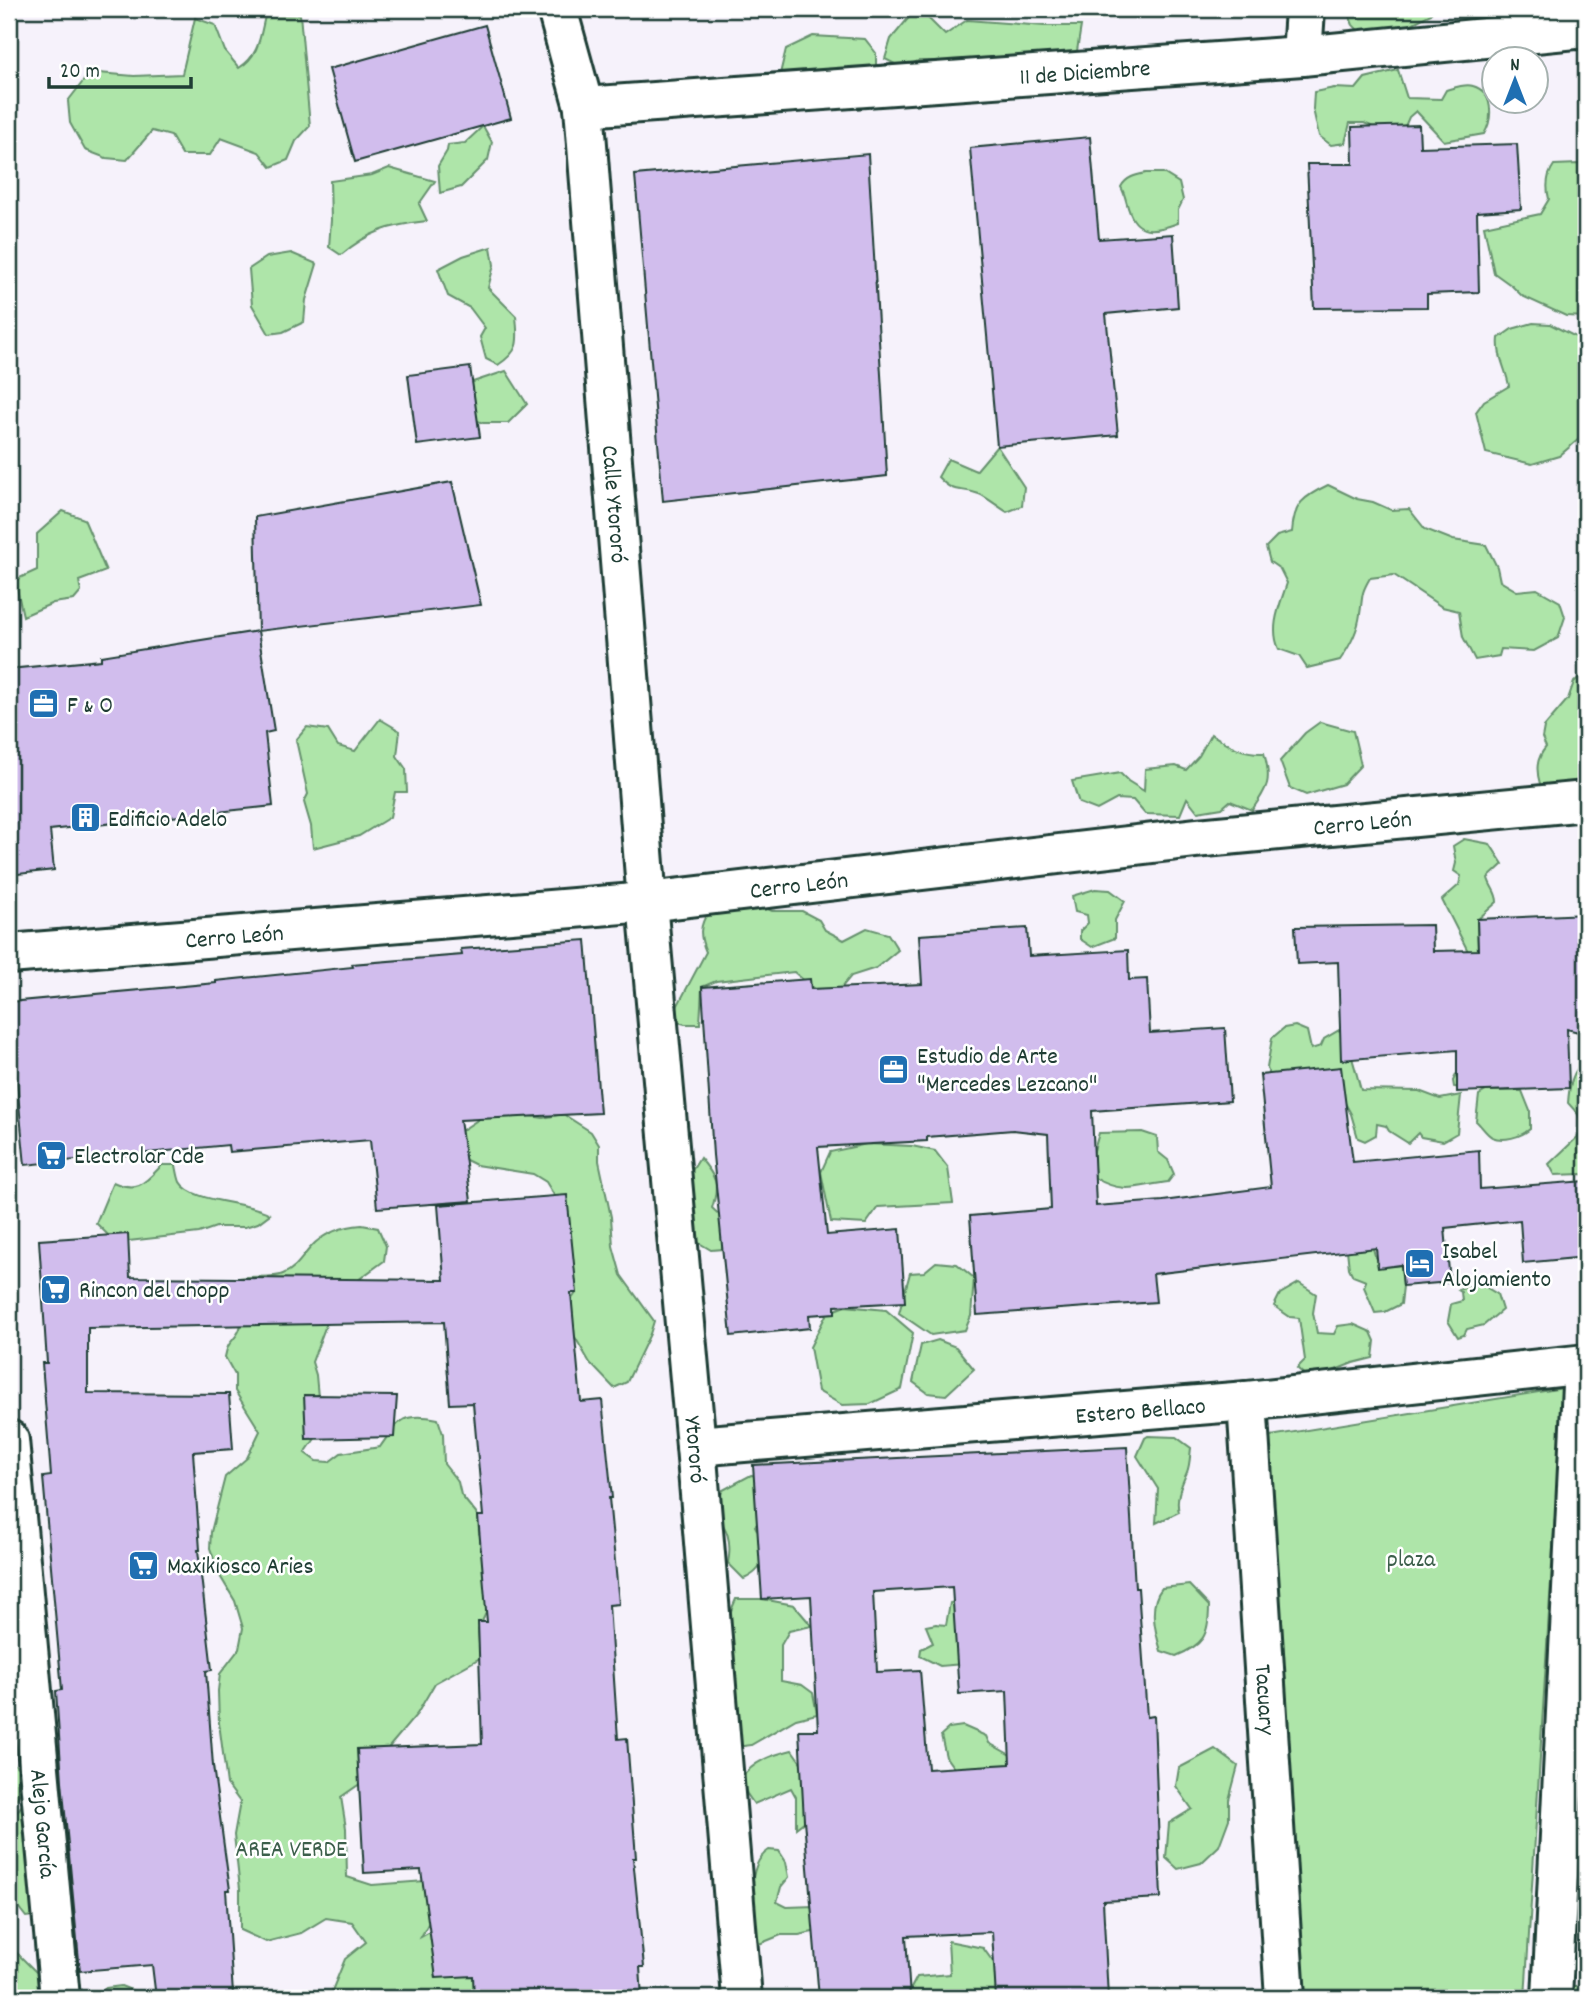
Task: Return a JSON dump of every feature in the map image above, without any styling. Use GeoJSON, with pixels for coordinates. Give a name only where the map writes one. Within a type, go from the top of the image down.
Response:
{"type":"FeatureCollection","features":[{"type":"Feature","properties":{"kind":"street"},"geometry":{"type":"LineString","coordinates":[[557,9],[584,107]]}},
{"type":"Feature","properties":{"kind":"street"},"geometry":{"type":"LineString","coordinates":[[1302,56],[1305,9]]}},
{"type":"Feature","properties":{"kind":"street","name":"11 de Diciembre"},"geometry":{"type":"LineString","coordinates":[[584,107],[1302,56],[1586,28]]}},
{"type":"Feature","properties":{"kind":"street","name":"Calle Ytororó"},"geometry":{"type":"LineString","coordinates":[[584,107],[647,902]]}},
{"type":"Feature","properties":{"kind":"street","name":"Cerro León"},"geometry":{"type":"LineString","coordinates":[[9,954],[647,902],[1196,838],[1586,801]]}},
{"type":"Feature","properties":{"kind":"street","name":"Ytororó"},"geometry":{"type":"LineString","coordinates":[[647,902],[742,1998]]}},
{"type":"Feature","properties":{"kind":"street"},"geometry":{"type":"LineString","coordinates":[[1552,1998],[1584,1365]]}},
{"type":"Feature","properties":{"kind":"street","name":"Estero Bellaco"},"geometry":{"type":"LineString","coordinates":[[696,1446],[1247,1401],[1584,1365]]}},
{"type":"Feature","properties":{"kind":"street","name":"Tacuary"},"geometry":{"type":"LineString","coordinates":[[1247,1401],[1285,1998]]}},
{"type":"Feature","properties":{"kind":"street","name":"Alejo García"},"geometry":{"type":"LineString","coordinates":[[9,1440],[60,1998]]}},
{"type":"Feature","properties":{"kind":"green space"},"geometry":{"type":"Polygon","coordinates":[[[916,9],[945,35],[967,20],[1081,26],[1077,51],[1054,69],[941,70],[937,61],[918,61],[903,68],[885,59],[891,39],[916,9]]]}},
{"type":"Feature","properties":{"kind":"green space"},"geometry":{"type":"Polygon","coordinates":[[[1348,9],[1432,9],[1431,14],[1402,28],[1380,35],[1370,35],[1353,25],[1348,9]]]}},
{"type":"Feature","properties":{"kind":"green space"},"geometry":{"type":"Polygon","coordinates":[[[300,14],[310,126],[296,141],[288,160],[271,167],[259,152],[221,138],[210,155],[182,155],[171,136],[152,131],[127,160],[106,158],[85,150],[70,123],[68,101],[85,79],[99,73],[134,76],[182,74],[195,18],[215,25],[225,51],[239,68],[255,52],[265,16],[300,14]]]}},
{"type":"Feature","properties":{"kind":"green space"},"geometry":{"type":"Polygon","coordinates":[[[813,36],[865,39],[876,53],[876,70],[780,74],[786,49],[813,36]]]}},
{"type":"Feature","properties":{"kind":"green space"},"geometry":{"type":"Polygon","coordinates":[[[1398,70],[1407,98],[1441,99],[1446,90],[1463,85],[1480,89],[1480,116],[1490,116],[1487,128],[1484,134],[1444,141],[1416,111],[1409,117],[1403,131],[1383,131],[1364,123],[1350,123],[1345,143],[1331,145],[1319,136],[1313,109],[1314,92],[1334,88],[1356,89],[1365,78],[1398,70]]]}},
{"type":"Feature","properties":{"kind":"green space"},"geometry":{"type":"Polygon","coordinates":[[[483,126],[492,142],[488,160],[461,187],[440,193],[438,166],[448,145],[465,143],[483,126]]]}},
{"type":"Feature","properties":{"kind":"green space"},"geometry":{"type":"Polygon","coordinates":[[[1554,165],[1586,166],[1586,317],[1566,316],[1522,296],[1494,273],[1484,226],[1540,214],[1549,199],[1547,182],[1554,165]]]}},
{"type":"Feature","properties":{"kind":"green space"},"geometry":{"type":"Polygon","coordinates":[[[389,168],[435,181],[419,204],[427,221],[381,230],[361,240],[341,255],[329,247],[330,181],[372,175],[389,168]]]}},
{"type":"Feature","properties":{"kind":"green space"},"geometry":{"type":"Polygon","coordinates":[[[1146,173],[1163,173],[1179,183],[1183,200],[1178,210],[1178,223],[1150,229],[1134,220],[1121,187],[1128,179],[1146,173]]]}},
{"type":"Feature","properties":{"kind":"green space"},"geometry":{"type":"Polygon","coordinates":[[[491,247],[494,265],[488,288],[516,316],[517,332],[511,355],[498,365],[486,359],[480,337],[485,328],[470,308],[448,296],[438,269],[463,256],[491,247]]]}},
{"type":"Feature","properties":{"kind":"green space"},"geometry":{"type":"Polygon","coordinates":[[[291,253],[317,264],[306,300],[304,322],[283,332],[269,334],[252,305],[249,269],[267,257],[291,253]]]}},
{"type":"Feature","properties":{"kind":"green space"},"geometry":{"type":"Polygon","coordinates":[[[1533,323],[1550,324],[1578,338],[1586,350],[1586,433],[1559,456],[1532,464],[1486,453],[1476,412],[1484,401],[1509,386],[1500,357],[1499,338],[1512,329],[1533,323]]]}},
{"type":"Feature","properties":{"kind":"green space"},"geometry":{"type":"Polygon","coordinates":[[[506,371],[527,404],[508,423],[483,423],[470,418],[461,386],[506,371]]]}},
{"type":"Feature","properties":{"kind":"green space"},"geometry":{"type":"Polygon","coordinates":[[[997,446],[1024,487],[1022,506],[1007,512],[982,495],[954,489],[938,477],[948,459],[976,471],[997,446]]]}},
{"type":"Feature","properties":{"kind":"green space"},"geometry":{"type":"Polygon","coordinates":[[[1328,485],[1357,499],[1391,510],[1409,509],[1425,529],[1453,540],[1486,545],[1497,567],[1500,581],[1517,591],[1537,589],[1560,602],[1565,617],[1558,638],[1534,651],[1501,649],[1499,656],[1475,660],[1463,637],[1459,611],[1442,607],[1394,575],[1370,578],[1363,592],[1355,632],[1340,660],[1307,668],[1299,656],[1279,649],[1276,641],[1275,624],[1287,583],[1280,569],[1270,562],[1266,547],[1277,536],[1292,532],[1295,514],[1301,502],[1328,485]]]}},
{"type":"Feature","properties":{"kind":"green space"},"geometry":{"type":"Polygon","coordinates":[[[63,511],[84,519],[106,571],[79,581],[81,592],[74,600],[53,603],[23,616],[15,580],[37,570],[37,534],[63,511]]]}},
{"type":"Feature","properties":{"kind":"green space"},"geometry":{"type":"Polygon","coordinates":[[[1586,671],[1586,781],[1570,789],[1540,784],[1538,765],[1546,747],[1542,738],[1544,727],[1568,699],[1574,682],[1586,671]]]}},
{"type":"Feature","properties":{"kind":"green space"},"geometry":{"type":"Polygon","coordinates":[[[380,719],[400,731],[397,756],[406,769],[407,792],[395,792],[390,817],[359,836],[313,848],[311,826],[304,802],[308,794],[296,740],[307,727],[328,730],[338,746],[355,751],[380,719]]]}},
{"type":"Feature","properties":{"kind":"green space"},"geometry":{"type":"Polygon","coordinates":[[[1320,722],[1353,731],[1361,765],[1343,784],[1306,795],[1290,788],[1280,761],[1305,733],[1320,722]]]}},
{"type":"Feature","properties":{"kind":"green space"},"geometry":{"type":"Polygon","coordinates":[[[1211,734],[1242,750],[1264,753],[1268,770],[1267,783],[1252,810],[1230,801],[1222,808],[1198,812],[1187,798],[1180,815],[1145,814],[1133,800],[1117,799],[1097,810],[1079,803],[1072,781],[1120,773],[1144,791],[1145,769],[1176,766],[1186,770],[1199,756],[1211,734]]]}},
{"type":"Feature","properties":{"kind":"green space"},"geometry":{"type":"Polygon","coordinates":[[[1464,839],[1490,844],[1503,864],[1488,878],[1497,902],[1477,920],[1479,984],[1470,1090],[1454,1087],[1453,1081],[1461,1065],[1474,963],[1442,900],[1459,885],[1461,876],[1454,871],[1456,863],[1453,846],[1464,839]]]}},
{"type":"Feature","properties":{"kind":"green space"},"geometry":{"type":"Polygon","coordinates":[[[1095,889],[1110,890],[1125,901],[1115,920],[1115,938],[1092,947],[1080,939],[1080,931],[1088,923],[1087,915],[1075,912],[1072,896],[1095,889]]]}},
{"type":"Feature","properties":{"kind":"green space"},"geometry":{"type":"Polygon","coordinates":[[[749,900],[772,911],[802,911],[819,920],[825,930],[844,940],[867,928],[888,934],[898,950],[876,968],[851,976],[837,993],[814,989],[794,972],[716,981],[702,987],[700,1024],[670,1020],[706,952],[701,931],[709,911],[749,900]]]}},
{"type":"Feature","properties":{"kind":"green space"},"geometry":{"type":"Polygon","coordinates":[[[1295,1026],[1307,1031],[1311,1049],[1321,1046],[1324,1039],[1341,1029],[1361,1090],[1419,1091],[1440,1099],[1461,1095],[1457,1133],[1443,1141],[1421,1137],[1418,1133],[1408,1143],[1389,1131],[1386,1126],[1377,1124],[1376,1135],[1365,1141],[1358,1138],[1345,1103],[1269,1074],[1267,1068],[1272,1038],[1284,1028],[1295,1026]]]}},
{"type":"Feature","properties":{"kind":"green space"},"geometry":{"type":"Polygon","coordinates":[[[1586,1059],[1586,1178],[1582,1174],[1555,1175],[1549,1164],[1585,1130],[1578,1114],[1568,1103],[1572,1079],[1577,1068],[1586,1059]]]}},
{"type":"Feature","properties":{"kind":"green space"},"geometry":{"type":"Polygon","coordinates":[[[1486,1091],[1522,1091],[1530,1111],[1530,1129],[1506,1139],[1488,1134],[1476,1121],[1479,1095],[1486,1091]]]}},
{"type":"Feature","properties":{"kind":"green space"},"geometry":{"type":"Polygon","coordinates":[[[486,1109],[543,1118],[563,1114],[591,1132],[599,1145],[599,1161],[611,1217],[613,1246],[621,1275],[654,1321],[627,1382],[614,1388],[590,1363],[564,1323],[564,1310],[576,1293],[560,1205],[546,1182],[533,1174],[476,1165],[462,1158],[461,1131],[479,1119],[486,1109]]]}},
{"type":"Feature","properties":{"kind":"green space"},"geometry":{"type":"Polygon","coordinates":[[[1142,1132],[1157,1137],[1158,1152],[1168,1160],[1174,1174],[1168,1182],[1123,1188],[1095,1178],[1093,1154],[1099,1133],[1142,1132]]]}},
{"type":"Feature","properties":{"kind":"green space"},"geometry":{"type":"Polygon","coordinates":[[[867,1144],[912,1146],[935,1151],[948,1168],[953,1203],[878,1207],[866,1224],[831,1222],[821,1172],[830,1152],[867,1144]]]}},
{"type":"Feature","properties":{"kind":"green space"},"geometry":{"type":"Polygon","coordinates":[[[700,1158],[715,1181],[716,1192],[712,1208],[727,1222],[735,1248],[711,1250],[684,1234],[679,1191],[700,1158]]]}},
{"type":"Feature","properties":{"kind":"green space"},"geometry":{"type":"Polygon","coordinates":[[[162,1165],[176,1165],[180,1182],[196,1194],[270,1214],[258,1223],[245,1227],[216,1227],[199,1233],[120,1242],[108,1235],[96,1223],[113,1182],[135,1186],[151,1177],[162,1165]]]}},
{"type":"Feature","properties":{"kind":"green space","name":"AREA VERDE"},"geometry":{"type":"Polygon","coordinates":[[[362,1225],[378,1228],[386,1246],[384,1261],[358,1280],[329,1317],[312,1362],[316,1375],[321,1430],[305,1453],[316,1461],[329,1462],[341,1453],[380,1447],[403,1420],[416,1417],[438,1419],[443,1434],[444,1464],[458,1482],[461,1495],[478,1516],[479,1533],[486,1549],[486,1613],[478,1630],[480,1658],[435,1683],[417,1714],[389,1747],[387,1765],[341,1797],[346,1828],[347,1877],[372,1885],[425,1881],[435,1911],[421,1937],[430,1932],[510,1998],[329,1998],[345,1959],[366,1942],[352,1922],[326,1918],[301,1933],[266,1942],[240,1930],[240,1889],[234,1835],[240,1802],[227,1784],[218,1691],[220,1674],[239,1649],[243,1628],[235,1601],[220,1576],[210,1548],[211,1532],[225,1477],[247,1458],[260,1431],[235,1391],[235,1375],[225,1357],[241,1326],[240,1311],[233,1291],[239,1278],[274,1276],[288,1272],[311,1247],[328,1234],[362,1225]]]}},
{"type":"Feature","properties":{"kind":"green space"},"geometry":{"type":"Polygon","coordinates":[[[1370,1237],[1378,1267],[1401,1265],[1401,1304],[1385,1312],[1375,1313],[1364,1287],[1366,1281],[1353,1276],[1349,1268],[1347,1250],[1370,1237]]]}},
{"type":"Feature","properties":{"kind":"green space"},"geometry":{"type":"Polygon","coordinates":[[[936,1262],[957,1264],[974,1278],[971,1316],[965,1330],[931,1335],[899,1313],[910,1273],[924,1272],[936,1262]]]}},
{"type":"Feature","properties":{"kind":"green space"},"geometry":{"type":"Polygon","coordinates":[[[1299,1283],[1316,1294],[1313,1313],[1317,1333],[1334,1334],[1338,1326],[1353,1324],[1371,1332],[1375,1341],[1373,1358],[1310,1380],[1297,1368],[1305,1360],[1299,1318],[1290,1317],[1274,1306],[1280,1294],[1299,1283]]]}},
{"type":"Feature","properties":{"kind":"green space"},"geometry":{"type":"Polygon","coordinates":[[[1479,1283],[1497,1294],[1502,1310],[1484,1325],[1467,1329],[1464,1335],[1458,1337],[1448,1321],[1451,1304],[1462,1301],[1461,1292],[1458,1290],[1479,1283]]]}},
{"type":"Feature","properties":{"kind":"green space"},"geometry":{"type":"Polygon","coordinates":[[[845,1306],[886,1310],[913,1333],[902,1389],[870,1404],[842,1405],[818,1391],[810,1347],[827,1313],[845,1306]]]}},
{"type":"Feature","properties":{"kind":"green space"},"geometry":{"type":"Polygon","coordinates":[[[938,1340],[956,1347],[974,1369],[946,1395],[928,1393],[913,1382],[921,1345],[938,1340]]]}},
{"type":"Feature","properties":{"kind":"green space","name":"plaza"},"geometry":{"type":"Polygon","coordinates":[[[1563,1388],[1525,1998],[1295,1998],[1264,1437],[1563,1388]]]}},
{"type":"Feature","properties":{"kind":"green space"},"geometry":{"type":"Polygon","coordinates":[[[1148,1436],[1176,1437],[1191,1448],[1188,1469],[1178,1496],[1179,1512],[1156,1523],[1158,1489],[1137,1456],[1148,1436]]]}},
{"type":"Feature","properties":{"kind":"green space"},"geometry":{"type":"Polygon","coordinates":[[[751,1475],[778,1479],[765,1516],[755,1526],[762,1542],[762,1563],[744,1579],[728,1563],[728,1535],[712,1512],[723,1490],[751,1475]]]}},
{"type":"Feature","properties":{"kind":"green space"},"geometry":{"type":"Polygon","coordinates":[[[1189,1585],[1209,1606],[1208,1625],[1203,1638],[1193,1648],[1176,1656],[1161,1651],[1155,1627],[1155,1602],[1162,1588],[1189,1585]]]}},
{"type":"Feature","properties":{"kind":"green space"},"geometry":{"type":"Polygon","coordinates":[[[736,1599],[762,1599],[794,1605],[812,1626],[789,1631],[781,1645],[781,1681],[802,1685],[813,1693],[817,1714],[796,1719],[751,1745],[728,1748],[736,1689],[723,1674],[721,1634],[736,1599]]]}},
{"type":"Feature","properties":{"kind":"green space"},"geometry":{"type":"Polygon","coordinates":[[[962,1600],[974,1663],[940,1666],[920,1656],[921,1649],[933,1643],[926,1626],[946,1625],[950,1603],[962,1600]]]}},
{"type":"Feature","properties":{"kind":"green space"},"geometry":{"type":"Polygon","coordinates":[[[963,1726],[986,1736],[989,1743],[1014,1757],[1047,1785],[956,1771],[946,1757],[941,1735],[949,1728],[963,1726]]]}},
{"type":"Feature","properties":{"kind":"green space"},"geometry":{"type":"Polygon","coordinates":[[[1215,1749],[1238,1766],[1229,1800],[1229,1819],[1219,1846],[1201,1863],[1178,1869],[1166,1858],[1169,1823],[1192,1809],[1176,1786],[1179,1768],[1215,1749]]]}},
{"type":"Feature","properties":{"kind":"green space"},"geometry":{"type":"Polygon","coordinates":[[[792,1750],[804,1767],[805,1821],[796,1828],[796,1797],[791,1788],[754,1804],[741,1779],[757,1763],[792,1750]]]}},
{"type":"Feature","properties":{"kind":"green space"},"geometry":{"type":"Polygon","coordinates":[[[9,1760],[21,1770],[21,1791],[9,1811],[9,1760]]]}},
{"type":"Feature","properties":{"kind":"green space"},"geometry":{"type":"Polygon","coordinates":[[[79,1763],[84,1909],[26,1917],[12,1899],[9,1901],[8,1852],[12,1822],[25,1801],[45,1783],[79,1763]]]}},
{"type":"Feature","properties":{"kind":"green space"},"geometry":{"type":"Polygon","coordinates":[[[769,1850],[779,1851],[786,1862],[789,1877],[781,1887],[777,1902],[787,1907],[814,1906],[827,1929],[799,1935],[781,1935],[759,1944],[753,1907],[753,1880],[755,1868],[769,1850]]]}},
{"type":"Feature","properties":{"kind":"green space"},"geometry":{"type":"Polygon","coordinates":[[[948,1941],[983,1948],[994,1963],[1001,1967],[1008,1989],[1003,1998],[914,1998],[909,1992],[917,1977],[950,1974],[948,1941]]]}},
{"type":"Feature","properties":{"kind":"green space"},"geometry":{"type":"Polygon","coordinates":[[[9,1949],[15,1951],[42,1978],[43,1998],[9,1998],[9,1949]]]}},
{"type":"Feature","properties":{"kind":"green space"},"geometry":{"type":"Polygon","coordinates":[[[1586,1985],[1586,1998],[1555,1998],[1563,1987],[1586,1985]]]}},
{"type":"Feature","properties":{"kind":"green space"},"geometry":{"type":"Polygon","coordinates":[[[121,1986],[151,1998],[95,1998],[106,1988],[121,1986]]]}},
{"type":"Feature","properties":{"kind":"building"},"geometry":{"type":"Polygon","coordinates":[[[485,25],[511,118],[355,162],[329,69],[485,25]]]}},
{"type":"Feature","properties":{"kind":"building"},"geometry":{"type":"Polygon","coordinates":[[[1419,125],[1420,147],[1517,144],[1521,209],[1477,212],[1479,292],[1427,294],[1427,307],[1314,308],[1307,164],[1353,164],[1352,127],[1419,125]]]}},
{"type":"Feature","properties":{"kind":"building"},"geometry":{"type":"Polygon","coordinates":[[[1090,137],[1099,239],[1173,234],[1178,307],[1106,314],[1118,435],[997,446],[970,148],[1090,137]]]}},
{"type":"Feature","properties":{"kind":"building"},"geometry":{"type":"Polygon","coordinates":[[[868,154],[887,476],[663,501],[635,175],[868,154]]]}},
{"type":"Feature","properties":{"kind":"building"},"geometry":{"type":"Polygon","coordinates":[[[470,367],[480,437],[417,445],[408,375],[470,367]]]}},
{"type":"Feature","properties":{"kind":"building"},"geometry":{"type":"Polygon","coordinates":[[[452,482],[481,605],[258,631],[255,517],[452,482]]]}},
{"type":"Feature","properties":{"kind":"building"},"geometry":{"type":"Polygon","coordinates":[[[258,631],[274,731],[265,733],[273,806],[50,830],[54,870],[9,875],[9,669],[101,660],[101,656],[258,631]]]}},
{"type":"Feature","properties":{"kind":"building"},"geometry":{"type":"Polygon","coordinates":[[[1586,914],[1586,1034],[1567,1029],[1569,1088],[1457,1092],[1457,1050],[1341,1060],[1338,962],[1297,964],[1295,927],[1432,925],[1433,951],[1478,950],[1477,919],[1586,914]]]}},
{"type":"Feature","properties":{"kind":"building"},"geometry":{"type":"Polygon","coordinates":[[[1027,928],[1029,956],[1128,950],[1129,980],[1147,979],[1150,1033],[1225,1028],[1230,1101],[1092,1111],[1096,1206],[1163,1201],[1271,1187],[1260,1075],[1341,1067],[1353,1162],[1479,1150],[1480,1189],[1586,1181],[1586,1257],[1523,1263],[1520,1220],[1445,1228],[1450,1282],[1403,1286],[1401,1265],[1378,1268],[1376,1248],[1153,1274],[1156,1302],[977,1315],[970,1216],[1051,1209],[1048,1134],[1013,1130],[927,1137],[927,1141],[818,1147],[827,1235],[900,1229],[905,1302],[835,1306],[835,1313],[809,1315],[810,1328],[731,1336],[713,1155],[702,987],[810,979],[811,989],[922,984],[919,935],[1027,928]]]}},
{"type":"Feature","properties":{"kind":"building"},"geometry":{"type":"Polygon","coordinates":[[[586,940],[600,1113],[460,1120],[471,1201],[377,1208],[370,1140],[229,1152],[228,1145],[25,1165],[9,1002],[216,983],[353,967],[352,964],[462,955],[461,949],[586,940]]]}},
{"type":"Feature","properties":{"kind":"building"},"geometry":{"type":"Polygon","coordinates":[[[567,1195],[577,1293],[571,1293],[581,1402],[602,1400],[612,1498],[609,1498],[619,1604],[609,1605],[618,1739],[627,1738],[636,1858],[633,1858],[644,1967],[640,1967],[642,1998],[474,1998],[473,1976],[436,1978],[421,1870],[364,1873],[357,1749],[482,1744],[478,1622],[487,1622],[478,1516],[483,1516],[473,1403],[450,1404],[444,1322],[88,1328],[88,1393],[229,1394],[233,1449],[193,1452],[198,1550],[212,1670],[206,1671],[213,1766],[230,1890],[226,1890],[233,1994],[156,1998],[152,1965],[80,1971],[62,1781],[56,1691],[62,1690],[43,1477],[51,1476],[42,1363],[47,1363],[39,1240],[128,1234],[130,1277],[444,1280],[438,1205],[567,1195]]]}},
{"type":"Feature","properties":{"kind":"building"},"geometry":{"type":"Polygon","coordinates":[[[304,1395],[397,1396],[394,1437],[306,1439],[304,1395]]]}},
{"type":"Feature","properties":{"kind":"building"},"geometry":{"type":"Polygon","coordinates":[[[1127,1447],[1135,1588],[1138,1588],[1147,1717],[1154,1716],[1161,1898],[1103,1901],[1108,1998],[996,1998],[992,1932],[906,1936],[910,1998],[819,1998],[799,1730],[818,1730],[811,1596],[762,1599],[753,1465],[1127,1447]],[[952,1587],[873,1592],[877,1672],[920,1670],[928,1769],[1010,1764],[1007,1691],[959,1694],[952,1587]]]}},
{"type":"Feature","properties":{"kind":"place","name":"F & O"},"geometry":{"type":"Point","coordinates":[44,704]}},
{"type":"Feature","properties":{"kind":"place","name":"Edificio Adelo"},"geometry":{"type":"Point","coordinates":[85,818]}},
{"type":"Feature","properties":{"kind":"place","name":"Estudio de Arte \"Mercedes Lezcano\""},"geometry":{"type":"Point","coordinates":[894,1069]}},
{"type":"Feature","properties":{"kind":"place","name":"Electrolar Cde"},"geometry":{"type":"Point","coordinates":[51,1155]}},
{"type":"Feature","properties":{"kind":"place","name":"Isabel Alojamiento"},"geometry":{"type":"Point","coordinates":[1419,1264]}},
{"type":"Feature","properties":{"kind":"place","name":"Rincon del chopp"},"geometry":{"type":"Point","coordinates":[56,1289]}},
{"type":"Feature","properties":{"kind":"place","name":"Maxikiosco Aries"},"geometry":{"type":"Point","coordinates":[144,1565]}}]}
